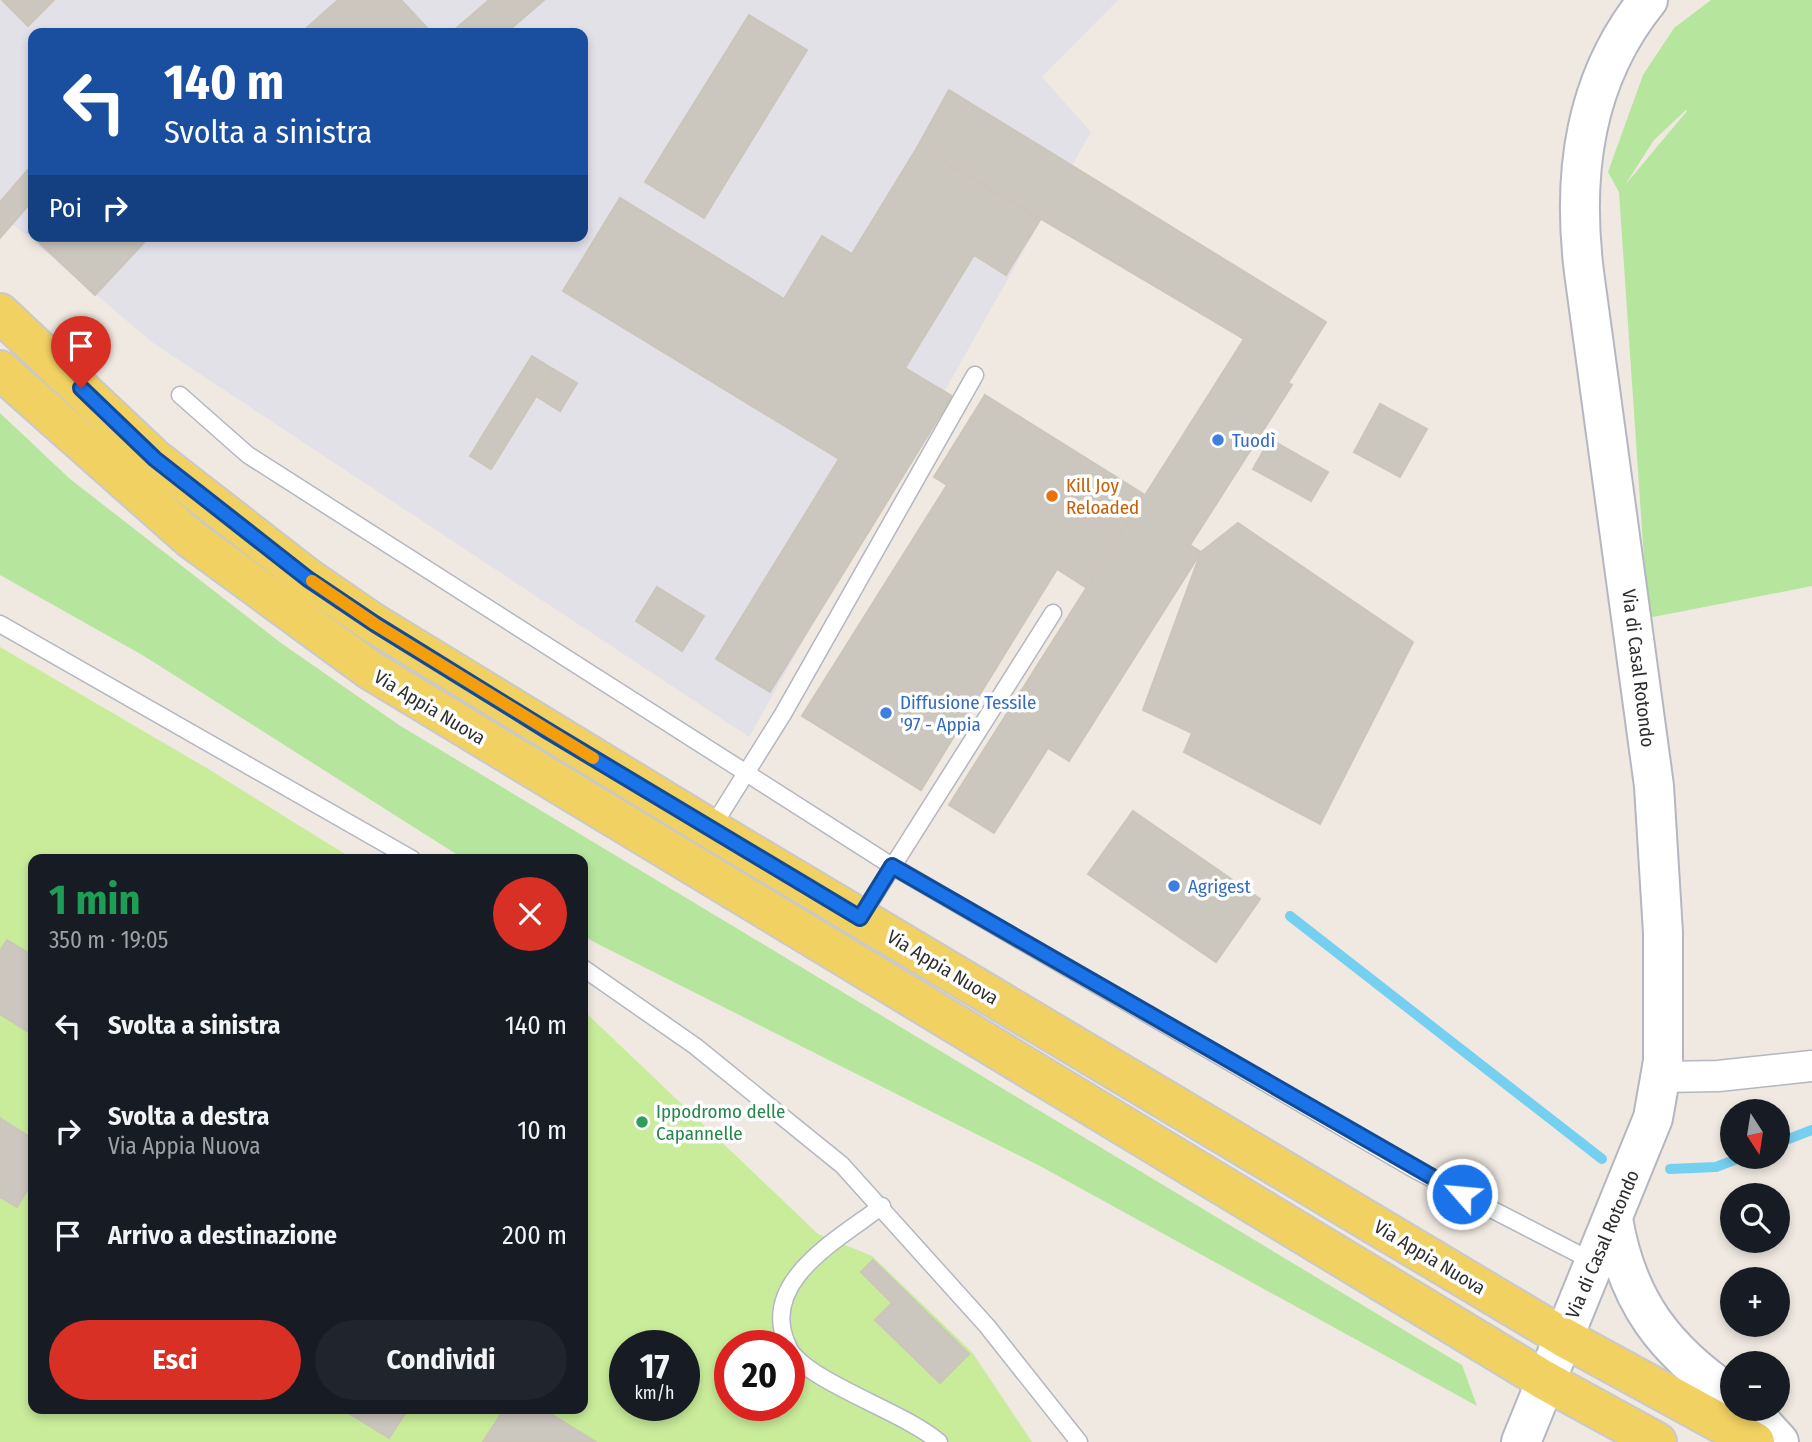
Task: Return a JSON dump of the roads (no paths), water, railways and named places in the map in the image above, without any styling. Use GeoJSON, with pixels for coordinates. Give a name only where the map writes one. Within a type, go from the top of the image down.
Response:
{"type":"FeatureCollection","features":[{"type":"Feature","properties":{"kind":"main road","name":"Via Appia Nuova"},"geometry":{"type":"LineString","coordinates":[[0,313],[155,459],[308,579],[375,624],[860,918],[1563,1337],[1755,1442]]}},
{"type":"Feature","properties":{"kind":"main road","name":"Via Appia Nuova"},"geometry":{"type":"LineString","coordinates":[[0,370],[191,539],[370,670],[769,914],[1544,1380],[1657,1442]]}},
{"type":"Feature","properties":{"kind":"street","name":"Via di Casal Rotondo"},"geometry":{"type":"LineString","coordinates":[[1521,1442],[1653,1118],[1662,1077],[1662,933],[1654,786],[1582,252],[1579,204],[1581,154],[1591,107],[1618,44],[1648,0]]}},
{"type":"Feature","properties":{"kind":"street"},"geometry":{"type":"LineString","coordinates":[[1662,1077],[1718,1076],[1812,1066]]}},
{"type":"Feature","properties":{"kind":"street"},"geometry":{"type":"LineString","coordinates":[[1613,1219],[1621,1258],[1652,1324],[1682,1358],[1720,1387]]}},
{"type":"Feature","properties":{"kind":"street"},"geometry":{"type":"LineString","coordinates":[[1760,1421],[1779,1442]]}},
{"type":"Feature","properties":{"kind":"lane"},"geometry":{"type":"LineString","coordinates":[[712,829],[790,702],[975,376]]}},
{"type":"Feature","properties":{"kind":"lane"},"geometry":{"type":"LineString","coordinates":[[180,395],[248,455],[745,775],[892,866],[1417,1171],[1594,1262]]}},
{"type":"Feature","properties":{"kind":"lane"},"geometry":{"type":"LineString","coordinates":[[860,918],[1052,613]]}},
{"type":"Feature","properties":{"kind":"lane"},"geometry":{"type":"LineString","coordinates":[[0,624],[403,854]]}},
{"type":"Feature","properties":{"kind":"lane"},"geometry":{"type":"LineString","coordinates":[[588,972],[724,1069],[842,1166],[882,1206],[987,1326],[1079,1442]]}},
{"type":"Feature","properties":{"kind":"lane"},"geometry":{"type":"LineString","coordinates":[[784,1330],[780,1314],[781,1302],[792,1281],[882,1206]]}},
{"type":"Feature","properties":{"kind":"lane"},"geometry":{"type":"LineString","coordinates":[[805,1363],[815,1372],[908,1421],[939,1442]]}},
{"type":"Feature","properties":{"kind":"waterway"},"geometry":{"type":"LineString","coordinates":[[1290,916],[1602,1159]]}},
{"type":"Feature","properties":{"kind":"waterway"},"geometry":{"type":"LineString","coordinates":[[1790,1138],[1812,1130]]}},
{"type":"Feature","properties":{"kind":"waterway"},"geometry":{"type":"LineString","coordinates":[[1670,1169],[1720,1165]]}},
{"type":"Feature","properties":{"kind":"place","name":"Tuodì"},"geometry":{"type":"Point","coordinates":[1218,440]}},
{"type":"Feature","properties":{"kind":"place","name":"Kill Joy Reloaded"},"geometry":{"type":"Point","coordinates":[1052,496]}},
{"type":"Feature","properties":{"kind":"place","name":"Diffusione Tessile '97 - Appia"},"geometry":{"type":"Point","coordinates":[886,713]}},
{"type":"Feature","properties":{"kind":"place","name":"Agrigest"},"geometry":{"type":"Point","coordinates":[1174,886]}},
{"type":"Feature","properties":{"kind":"place","name":"Ippodromo delle Capannelle"},"geometry":{"type":"Point","coordinates":[642,1122]}}]}
